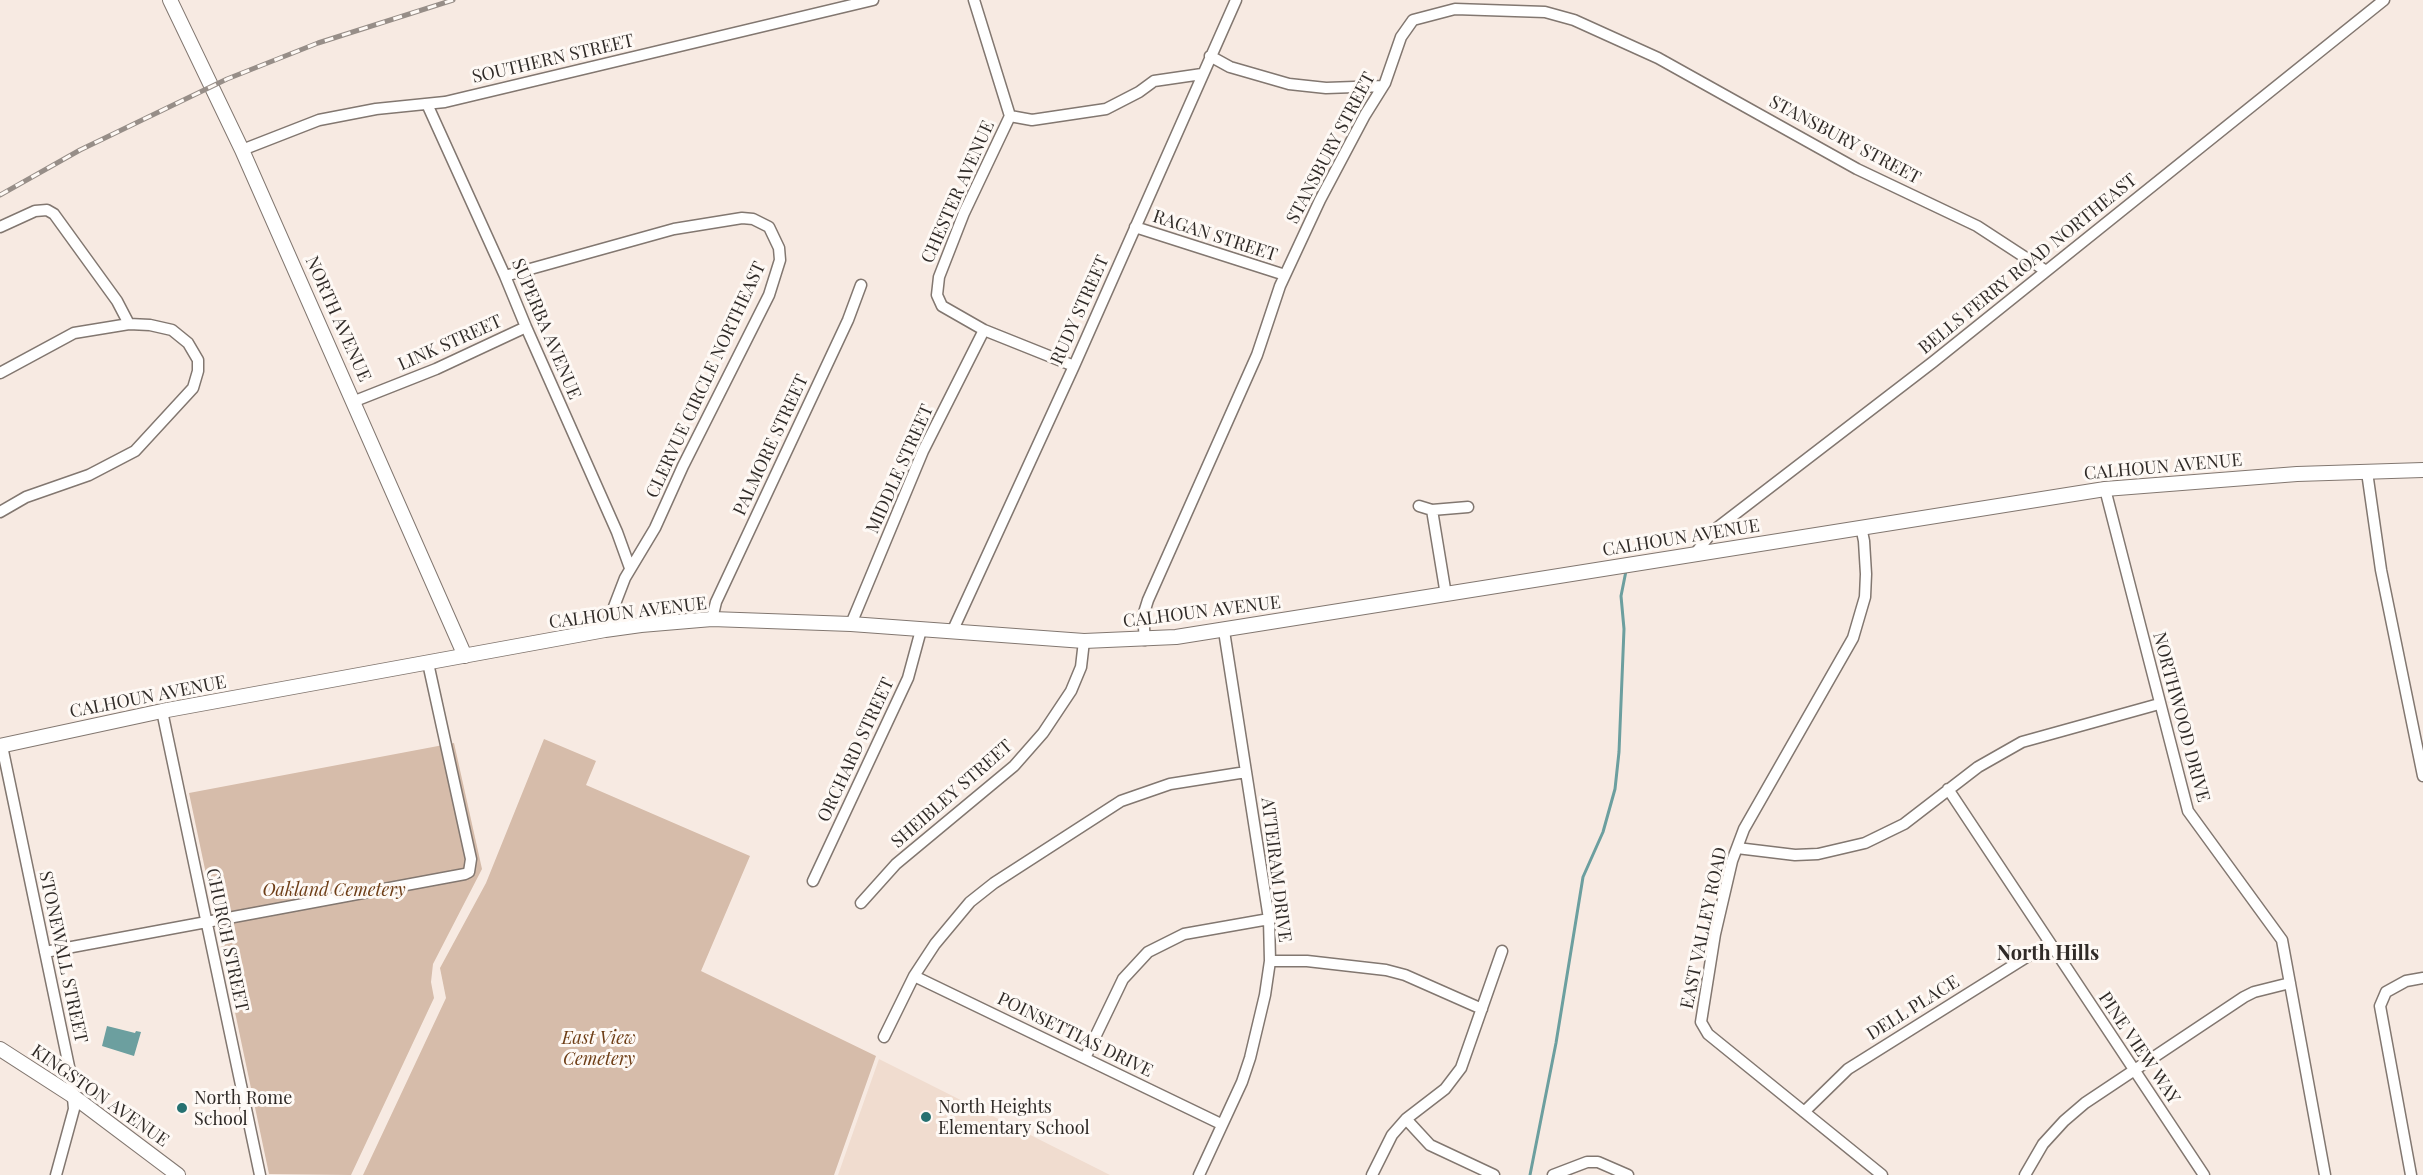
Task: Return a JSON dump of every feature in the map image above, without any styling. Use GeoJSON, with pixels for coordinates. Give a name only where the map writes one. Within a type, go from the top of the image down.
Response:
{"type":"FeatureCollection","features":[{"type":"Feature","properties":{"kind":"street","name":"NORTH AVENUE"},"geometry":{"type":"LineString","coordinates":[[170,0],[242,150],[355,401],[465,656]]}},
{"type":"Feature","properties":{"kind":"street","name":"SOUTHERN STREET"},"geometry":{"type":"LineString","coordinates":[[242,150],[319,120],[356,112],[445,102],[873,0]]}},
{"type":"Feature","properties":{"kind":"street","name":"CHESTER AVENUE"},"geometry":{"type":"LineString","coordinates":[[974,0],[1010,116],[964,213],[939,277],[937,295],[942,306],[984,330]]}},
{"type":"Feature","properties":{"kind":"street","name":"RUDY STREET"},"geometry":{"type":"LineString","coordinates":[[952,632],[1074,366],[1236,0]]}},
{"type":"Feature","properties":{"kind":"street","name":"BELLS FERRY ROAD NORTHEAST"},"geometry":{"type":"LineString","coordinates":[[1694,555],[1713,531],[1933,362],[2384,0]]}},
{"type":"Feature","properties":{"kind":"street","name":"STANSBURY STREET"},"geometry":{"type":"LineString","coordinates":[[1144,640],[1143,616],[1148,600],[1257,355],[1285,275],[1320,200],[1383,86],[1401,37],[1413,20],[1455,9],[1545,12],[1574,20],[1658,58],[1857,169],[1977,226],[2046,271]]}},
{"type":"Feature","properties":{"kind":"street"},"geometry":{"type":"LineString","coordinates":[[1210,56],[1230,67],[1289,84],[1326,87],[1383,86]]}},
{"type":"Feature","properties":{"kind":"street"},"geometry":{"type":"LineString","coordinates":[[1010,116],[1032,120],[1106,109],[1139,92],[1154,81],[1171,76],[1202,74]]}},
{"type":"Feature","properties":{"kind":"street","name":"SUPERBA AVENUE"},"geometry":{"type":"LineString","coordinates":[[427,104],[505,276],[617,532],[630,568]]}},
{"type":"Feature","properties":{"kind":"street"},"geometry":{"type":"LineString","coordinates":[[0,227],[35,211],[47,210],[54,214],[117,301],[129,324]]}},
{"type":"Feature","properties":{"kind":"street","name":"CLERVUE CIRCLE NORTHEAST"},"geometry":{"type":"LineString","coordinates":[[505,276],[674,229],[721,220],[753,219],[769,227],[779,248],[780,260],[769,294],[682,466],[655,528],[630,568],[605,630]]}},
{"type":"Feature","properties":{"kind":"street","name":"RAGAN STREET"},"geometry":{"type":"LineString","coordinates":[[1135,227],[1285,275]]}},
{"type":"Feature","properties":{"kind":"street","name":"PALMORE STREET"},"geometry":{"type":"LineString","coordinates":[[712,619],[716,603],[848,320],[861,285]]}},
{"type":"Feature","properties":{"kind":"street"},"geometry":{"type":"LineString","coordinates":[[0,373],[74,333],[129,324],[150,325],[172,330],[189,344],[198,360],[198,371],[193,388],[150,437],[126,458],[89,475],[26,497],[0,512]]}},
{"type":"Feature","properties":{"kind":"street","name":"LINK STREET"},"geometry":{"type":"LineString","coordinates":[[355,401],[436,369],[526,327]]}},
{"type":"Feature","properties":{"kind":"street"},"geometry":{"type":"LineString","coordinates":[[984,330],[1074,366]]}},
{"type":"Feature","properties":{"kind":"street","name":"MIDDLE STREET"},"geometry":{"type":"LineString","coordinates":[[851,624],[923,451],[984,330]]}},
{"type":"Feature","properties":{"kind":"street","name":"CALHOUN AVENUE"},"geometry":{"type":"LineString","coordinates":[[1,746],[162,711],[605,630],[712,619],[851,624],[1084,641],[1144,640],[1224,631],[2105,489],[2297,474],[2416,470]]}},
{"type":"Feature","properties":{"kind":"street"},"geometry":{"type":"LineString","coordinates":[[2367,472],[2381,570],[2423,776]]}},
{"type":"Feature","properties":{"kind":"street","name":"NORTHWOOD DRIVE"},"geometry":{"type":"LineString","coordinates":[[2105,489],[2188,811],[2282,940],[2325,1175]]}},
{"type":"Feature","properties":{"kind":"street"},"geometry":{"type":"LineString","coordinates":[[1419,506],[1432,510],[1468,507]]}},
{"type":"Feature","properties":{"kind":"street"},"geometry":{"type":"LineString","coordinates":[[1432,510],[1446,595]]}},
{"type":"Feature","properties":{"kind":"street","name":"EAST VALLEY ROAD"},"geometry":{"type":"LineString","coordinates":[[1860,527],[1864,541],[1865,597],[1853,638],[1756,805],[1737,848],[1715,934],[1701,1022],[1708,1034],[1882,1175]]}},
{"type":"Feature","properties":{"kind":"street","name":"ORCHARD STREET"},"geometry":{"type":"LineString","coordinates":[[813,881],[903,689],[921,630]]}},
{"type":"Feature","properties":{"kind":"street","name":"ATTEIRAM DRIVE"},"geometry":{"type":"LineString","coordinates":[[1199,1175],[1242,1082],[1250,1059],[1265,995],[1270,961],[1269,918],[1224,631]]}},
{"type":"Feature","properties":{"kind":"street","name":"SHEIBLEY STREET"},"geometry":{"type":"LineString","coordinates":[[861,903],[896,864],[1014,766],[1036,741],[1071,691],[1081,668],[1084,641]]}},
{"type":"Feature","properties":{"kind":"street"},"geometry":{"type":"LineString","coordinates":[[45,952],[469,872],[471,859],[428,663]]}},
{"type":"Feature","properties":{"kind":"street"},"geometry":{"type":"LineString","coordinates":[[1737,848],[1795,855],[1840,850],[1865,843],[1904,824],[1999,753],[2022,742],[2159,704]]}},
{"type":"Feature","properties":{"kind":"street","name":"CHURCH STREET"},"geometry":{"type":"LineString","coordinates":[[162,711],[260,1175]]}},
{"type":"Feature","properties":{"kind":"street","name":"STONEWALL STREET"},"geometry":{"type":"LineString","coordinates":[[1,746],[73,1096],[74,1109],[56,1175]]}},
{"type":"Feature","properties":{"kind":"street"},"geometry":{"type":"LineString","coordinates":[[884,1037],[914,976],[935,944],[970,902],[994,883],[1121,801],[1155,789],[1246,772]]}},
{"type":"Feature","properties":{"kind":"street","name":"PINE VIEW WAY"},"geometry":{"type":"LineString","coordinates":[[1948,789],[2204,1175]]}},
{"type":"Feature","properties":{"kind":"street"},"geometry":{"type":"LineString","coordinates":[[1085,1058],[1123,979],[1148,952],[1184,934],[1269,918]]}},
{"type":"Feature","properties":{"kind":"street","name":"DELL PLACE"},"geometry":{"type":"LineString","coordinates":[[1804,1112],[1848,1068],[2049,942]]}},
{"type":"Feature","properties":{"kind":"street"},"geometry":{"type":"LineString","coordinates":[[1372,1175],[1389,1141],[1406,1119],[1445,1089],[1461,1068],[1502,951]]}},
{"type":"Feature","properties":{"kind":"street"},"geometry":{"type":"LineString","coordinates":[[1270,961],[1307,961],[1386,970],[1406,975],[1482,1009]]}},
{"type":"Feature","properties":{"kind":"street","name":"POINSETTIAS DRIVE"},"geometry":{"type":"LineString","coordinates":[[914,976],[1221,1124]]}},
{"type":"Feature","properties":{"kind":"street"},"geometry":{"type":"LineString","coordinates":[[2411,1175],[2380,1006],[2385,992],[2406,981],[2423,978]]}},
{"type":"Feature","properties":{"kind":"street"},"geometry":{"type":"LineString","coordinates":[[2025,1175],[2043,1144],[2085,1103],[2244,997],[2254,992],[2290,983]]}},
{"type":"Feature","properties":{"kind":"street","name":"KINGSTON AVENUE"},"geometry":{"type":"LineString","coordinates":[[0,1049],[73,1096],[175,1174]]}},
{"type":"Feature","properties":{"kind":"street"},"geometry":{"type":"LineString","coordinates":[[1406,1119],[1430,1144],[1494,1175]]}},
{"type":"Feature","properties":{"kind":"street"},"geometry":{"type":"LineString","coordinates":[[1553,1175],[1587,1162],[1598,1162],[1617,1168],[1628,1175]]}},
{"type":"Feature","properties":{"kind":"shaded area","name":"North Heights Elementary School"},"geometry":{"type":"Polygon","coordinates":[[[879,1059],[1110,1175],[838,1175],[879,1059]]]}},
{"type":"Feature","properties":{"kind":"green space","name":"East View Cemetery"},"geometry":{"type":"Polygon","coordinates":[[[544,739],[596,761],[586,785],[750,856],[701,971],[876,1056],[834,1175],[363,1175],[446,998],[440,968],[486,883],[544,739]]]}},
{"type":"Feature","properties":{"kind":"green space","name":"Oakland Cemetery"},"geometry":{"type":"Polygon","coordinates":[[[454,743],[482,869],[433,964],[431,982],[434,998],[351,1175],[269,1174],[189,793],[454,743]]]}},
{"type":"Feature","properties":{"kind":"water"},"geometry":{"type":"Polygon","coordinates":[[[107,1026],[135,1033],[136,1031],[141,1032],[134,1056],[102,1046],[107,1026]]]}},
{"type":"Feature","properties":{"kind":"waterway"},"geometry":{"type":"LineString","coordinates":[[1530,1175],[1556,1043],[1583,877],[1603,832],[1615,789],[1619,752],[1624,629],[1621,596],[1626,571]]}},
{"type":"Feature","properties":{"kind":"railway"},"geometry":{"type":"LineString","coordinates":[[0,195],[80,150],[227,79],[318,43],[453,0]]}},
{"type":"Feature","properties":{"kind":"place","name":"North Rome School"},"geometry":{"type":"Point","coordinates":[182,1108]}},
{"type":"Feature","properties":{"kind":"place","name":"North Heights Elementary School"},"geometry":{"type":"Point","coordinates":[926,1117]}},
{"type":"Feature","properties":{"kind":"district","name":"North Hills"},"geometry":{"type":"Point","coordinates":[2048,954]}}]}
